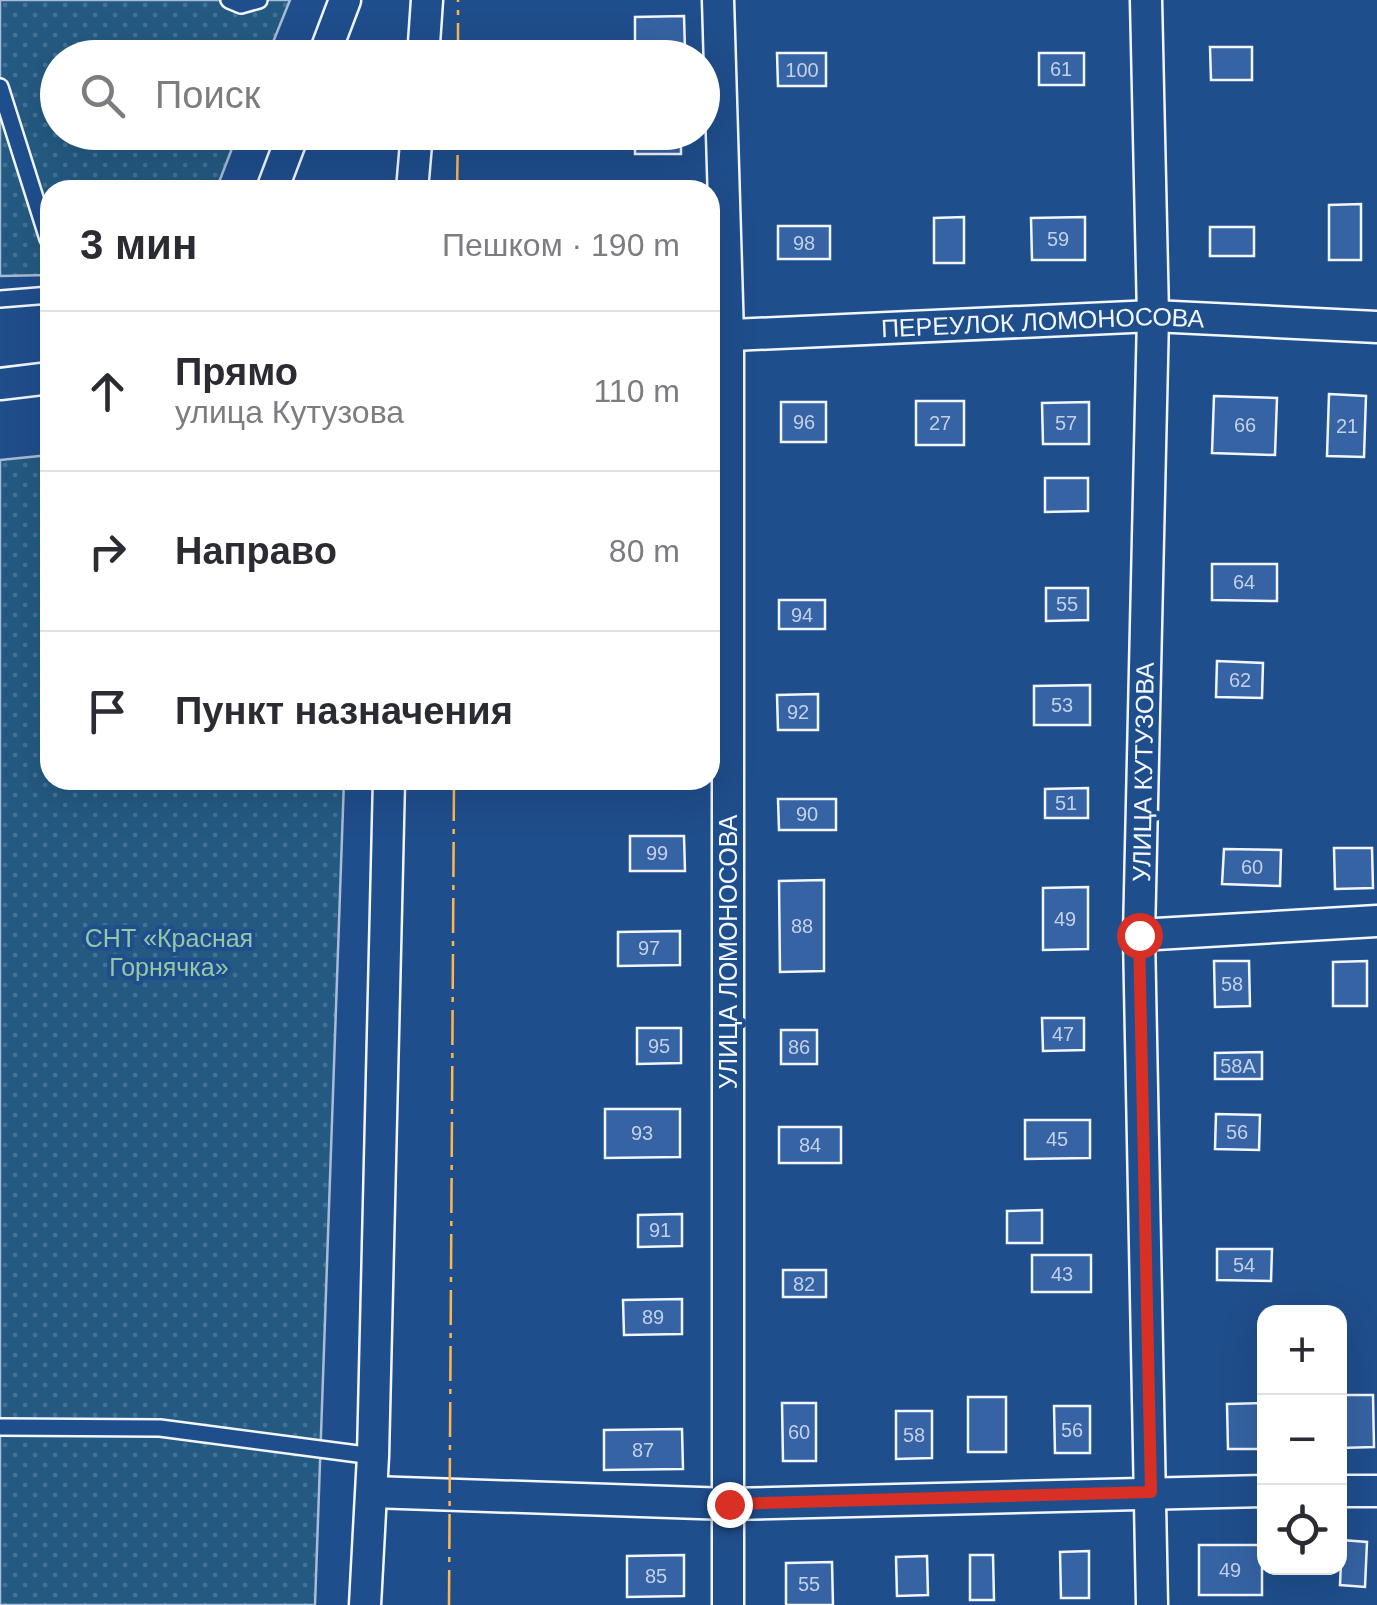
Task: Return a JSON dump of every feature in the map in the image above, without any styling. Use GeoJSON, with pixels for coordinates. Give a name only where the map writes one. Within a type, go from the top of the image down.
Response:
{"type":"FeatureCollection","features":[{"type":"Feature","properties":{"kind":"street"},"geometry":{"type":"LineString","coordinates":[[330,40],[345,0]]}},
{"type":"Feature","properties":{"kind":"street"},"geometry":{"type":"LineString","coordinates":[[424,40],[427,0]]}},
{"type":"Feature","properties":{"kind":"street","name":"УЛИЦА ЛОМОНОСОВА"},"geometry":{"type":"LineString","coordinates":[[718,0],[718,40]]}},
{"type":"Feature","properties":{"kind":"street","name":"УЛИЦА КУТУЗОВА"},"geometry":{"type":"LineString","coordinates":[[1146,0],[1153,316],[1139,935],[1152,1605]]}},
{"type":"Feature","properties":{"kind":"street"},"geometry":{"type":"LineString","coordinates":[[276,180],[287,150]]}},
{"type":"Feature","properties":{"kind":"street"},"geometry":{"type":"LineString","coordinates":[[413,180],[415,150]]}},
{"type":"Feature","properties":{"kind":"street","name":"УЛИЦА ЛОМОНОСОВА"},"geometry":{"type":"LineString","coordinates":[[718,150],[719,180]]}},
{"type":"Feature","properties":{"kind":"street","name":"ПЕРЕУЛОК ЛОМОНОСОВА"},"geometry":{"type":"LineString","coordinates":[[720,336],[1153,316],[1377,327]]}},
{"type":"Feature","properties":{"kind":"street"},"geometry":{"type":"LineString","coordinates":[[0,384],[40,379]]}},
{"type":"Feature","properties":{"kind":"street","name":"УЛИЦА ЛОМОНОСОВА"},"geometry":{"type":"LineString","coordinates":[[720,453],[728,1605]]}},
{"type":"Feature","properties":{"kind":"street"},"geometry":{"type":"LineString","coordinates":[[366,1605],[390,790]]}},
{"type":"Feature","properties":{"kind":"street"},"geometry":{"type":"LineString","coordinates":[[1139,935],[1377,921]]}},
{"type":"Feature","properties":{"kind":"street"},"geometry":{"type":"LineString","coordinates":[[372,1492],[729,1504],[1257,1491]]}},
{"type":"Feature","properties":{"kind":"street"},"geometry":{"type":"LineString","coordinates":[[1347,1491],[1377,1491]]}},
{"type":"Feature","properties":{"kind":"lane"},"geometry":{"type":"LineString","coordinates":[[229,0],[241,5],[259,0]]}},
{"type":"Feature","properties":{"kind":"lane"},"geometry":{"type":"LineString","coordinates":[[0,87],[40,214]]}},
{"type":"Feature","properties":{"kind":"lane"},"geometry":{"type":"LineString","coordinates":[[0,299],[40,296]]}},
{"type":"Feature","properties":{"kind":"lane"},"geometry":{"type":"LineString","coordinates":[[0,1428],[160,1428],[373,1456]]}},
{"type":"Feature","properties":{"kind":"green space"},"geometry":{"type":"Polygon","coordinates":[[[0,0],[290,0],[274,40],[40,40],[40,150],[231,150],[220,180],[40,180],[40,275],[0,276],[0,0]]]}},
{"type":"Feature","properties":{"kind":"green space","name":"СНТ «Красная Горнячка»"},"geometry":{"type":"Polygon","coordinates":[[[40,456],[40,790],[344,790],[315,1605],[0,1605],[0,460],[40,456]]]}},
{"type":"Feature","properties":{"kind":"building"},"geometry":{"type":"Polygon","coordinates":[[[684,16],[685,40],[635,40],[635,17],[684,16]]]}},
{"type":"Feature","properties":{"kind":"building"},"geometry":{"type":"Polygon","coordinates":[[[1210,47],[1252,47],[1252,80],[1211,80],[1210,47]]]}},
{"type":"Feature","properties":{"kind":"building"},"geometry":{"type":"Polygon","coordinates":[[[777,53],[826,53],[826,86],[778,86],[777,53]]]}},
{"type":"Feature","properties":{"kind":"building"},"geometry":{"type":"Polygon","coordinates":[[[1039,53],[1084,53],[1084,85],[1039,85],[1039,53]]]}},
{"type":"Feature","properties":{"kind":"building"},"geometry":{"type":"Polygon","coordinates":[[[635,150],[681,150],[681,154],[635,154],[635,150]]]}},
{"type":"Feature","properties":{"kind":"building"},"geometry":{"type":"Polygon","coordinates":[[[1361,204],[1361,260],[1329,260],[1329,205],[1361,204]]]}},
{"type":"Feature","properties":{"kind":"building"},"geometry":{"type":"Polygon","coordinates":[[[964,217],[964,263],[934,263],[934,218],[964,217]]]}},
{"type":"Feature","properties":{"kind":"building"},"geometry":{"type":"Polygon","coordinates":[[[1085,217],[1085,260],[1032,260],[1031,218],[1085,217]]]}},
{"type":"Feature","properties":{"kind":"building"},"geometry":{"type":"Polygon","coordinates":[[[778,226],[830,226],[830,259],[778,259],[778,226]]]}},
{"type":"Feature","properties":{"kind":"building"},"geometry":{"type":"Polygon","coordinates":[[[1210,227],[1254,227],[1254,256],[1210,256],[1210,227]]]}},
{"type":"Feature","properties":{"kind":"building"},"geometry":{"type":"Polygon","coordinates":[[[1329,394],[1366,396],[1364,457],[1327,456],[1329,394]]]}},
{"type":"Feature","properties":{"kind":"building"},"geometry":{"type":"Polygon","coordinates":[[[1214,396],[1277,398],[1275,455],[1212,453],[1214,396]]]}},
{"type":"Feature","properties":{"kind":"building"},"geometry":{"type":"Polygon","coordinates":[[[916,401],[964,401],[964,445],[916,445],[916,401]]]}},
{"type":"Feature","properties":{"kind":"building"},"geometry":{"type":"Polygon","coordinates":[[[781,402],[826,402],[826,442],[781,442],[781,402]]]}},
{"type":"Feature","properties":{"kind":"building"},"geometry":{"type":"Polygon","coordinates":[[[1089,402],[1089,444],[1043,444],[1042,403],[1089,402]]]}},
{"type":"Feature","properties":{"kind":"building"},"geometry":{"type":"Polygon","coordinates":[[[1045,478],[1088,478],[1088,511],[1045,512],[1045,478]]]}},
{"type":"Feature","properties":{"kind":"building"},"geometry":{"type":"Polygon","coordinates":[[[1212,564],[1277,564],[1277,601],[1212,600],[1212,564]]]}},
{"type":"Feature","properties":{"kind":"building"},"geometry":{"type":"Polygon","coordinates":[[[1046,588],[1088,588],[1088,620],[1046,621],[1046,588]]]}},
{"type":"Feature","properties":{"kind":"building"},"geometry":{"type":"Polygon","coordinates":[[[779,600],[825,600],[825,629],[779,629],[779,600]]]}},
{"type":"Feature","properties":{"kind":"building"},"geometry":{"type":"Polygon","coordinates":[[[1217,661],[1263,663],[1262,698],[1216,697],[1217,661]]]}},
{"type":"Feature","properties":{"kind":"building"},"geometry":{"type":"Polygon","coordinates":[[[1090,685],[1090,725],[1034,725],[1034,686],[1090,685]]]}},
{"type":"Feature","properties":{"kind":"building"},"geometry":{"type":"Polygon","coordinates":[[[818,694],[818,730],[778,730],[777,695],[818,694]]]}},
{"type":"Feature","properties":{"kind":"building"},"geometry":{"type":"Polygon","coordinates":[[[1088,788],[1088,818],[1045,818],[1045,789],[1088,788]]]}},
{"type":"Feature","properties":{"kind":"building"},"geometry":{"type":"Polygon","coordinates":[[[778,799],[836,799],[836,830],[779,830],[778,799]]]}},
{"type":"Feature","properties":{"kind":"building"},"geometry":{"type":"Polygon","coordinates":[[[630,836],[684,836],[685,871],[630,871],[630,836]]]}},
{"type":"Feature","properties":{"kind":"building"},"geometry":{"type":"Polygon","coordinates":[[[1334,848],[1372,848],[1373,888],[1335,889],[1334,848]]]}},
{"type":"Feature","properties":{"kind":"building"},"geometry":{"type":"Polygon","coordinates":[[[1224,849],[1281,850],[1280,886],[1222,884],[1224,849]]]}},
{"type":"Feature","properties":{"kind":"building"},"geometry":{"type":"Polygon","coordinates":[[[824,880],[824,971],[780,972],[779,881],[824,880]]]}},
{"type":"Feature","properties":{"kind":"building"},"geometry":{"type":"Polygon","coordinates":[[[1088,887],[1088,949],[1043,950],[1043,888],[1088,887]]]}},
{"type":"Feature","properties":{"kind":"building"},"geometry":{"type":"Polygon","coordinates":[[[680,931],[680,965],[618,966],[618,932],[680,931]]]}},
{"type":"Feature","properties":{"kind":"building"},"geometry":{"type":"Polygon","coordinates":[[[1214,961],[1249,961],[1250,1006],[1215,1007],[1214,961]]]}},
{"type":"Feature","properties":{"kind":"building"},"geometry":{"type":"Polygon","coordinates":[[[1367,961],[1367,1006],[1333,1006],[1333,962],[1367,961]]]}},
{"type":"Feature","properties":{"kind":"building"},"geometry":{"type":"Polygon","coordinates":[[[1042,1018],[1084,1018],[1084,1050],[1043,1051],[1042,1018]]]}},
{"type":"Feature","properties":{"kind":"building"},"geometry":{"type":"Polygon","coordinates":[[[637,1028],[681,1028],[681,1063],[637,1064],[637,1028]]]}},
{"type":"Feature","properties":{"kind":"building"},"geometry":{"type":"Polygon","coordinates":[[[781,1030],[817,1030],[817,1064],[781,1064],[781,1030]]]}},
{"type":"Feature","properties":{"kind":"building"},"geometry":{"type":"Polygon","coordinates":[[[1262,1052],[1262,1079],[1215,1079],[1215,1053],[1262,1052]]]}},
{"type":"Feature","properties":{"kind":"building"},"geometry":{"type":"Polygon","coordinates":[[[605,1109],[680,1109],[680,1157],[605,1158],[605,1109]]]}},
{"type":"Feature","properties":{"kind":"building"},"geometry":{"type":"Polygon","coordinates":[[[1216,1114],[1260,1115],[1259,1150],[1215,1149],[1216,1114]]]}},
{"type":"Feature","properties":{"kind":"building"},"geometry":{"type":"Polygon","coordinates":[[[1025,1120],[1090,1120],[1090,1158],[1025,1159],[1025,1120]]]}},
{"type":"Feature","properties":{"kind":"building"},"geometry":{"type":"Polygon","coordinates":[[[779,1127],[841,1127],[841,1163],[779,1163],[779,1127]]]}},
{"type":"Feature","properties":{"kind":"building"},"geometry":{"type":"Polygon","coordinates":[[[1042,1210],[1042,1243],[1007,1243],[1007,1211],[1042,1210]]]}},
{"type":"Feature","properties":{"kind":"building"},"geometry":{"type":"Polygon","coordinates":[[[682,1214],[682,1246],[638,1247],[638,1215],[682,1214]]]}},
{"type":"Feature","properties":{"kind":"building"},"geometry":{"type":"Polygon","coordinates":[[[1217,1249],[1272,1249],[1271,1281],[1217,1280],[1217,1249]]]}},
{"type":"Feature","properties":{"kind":"building"},"geometry":{"type":"Polygon","coordinates":[[[1032,1255],[1091,1255],[1091,1292],[1032,1292],[1032,1255]]]}},
{"type":"Feature","properties":{"kind":"building"},"geometry":{"type":"Polygon","coordinates":[[[783,1270],[826,1270],[826,1297],[783,1297],[783,1270]]]}},
{"type":"Feature","properties":{"kind":"building"},"geometry":{"type":"Polygon","coordinates":[[[682,1299],[682,1334],[624,1335],[623,1300],[682,1299]]]}},
{"type":"Feature","properties":{"kind":"building"},"geometry":{"type":"Polygon","coordinates":[[[1347,1395],[1373,1395],[1374,1447],[1347,1448],[1347,1395]]]}},
{"type":"Feature","properties":{"kind":"building"},"geometry":{"type":"Polygon","coordinates":[[[968,1397],[1006,1397],[1006,1452],[968,1452],[968,1397]]]}},
{"type":"Feature","properties":{"kind":"building"},"geometry":{"type":"Polygon","coordinates":[[[782,1403],[816,1403],[816,1461],[783,1461],[782,1403]]]}},
{"type":"Feature","properties":{"kind":"building"},"geometry":{"type":"Polygon","coordinates":[[[1257,1403],[1257,1449],[1228,1449],[1227,1404],[1257,1403]]]}},
{"type":"Feature","properties":{"kind":"building"},"geometry":{"type":"Polygon","coordinates":[[[1054,1406],[1090,1406],[1090,1453],[1055,1453],[1054,1406]]]}},
{"type":"Feature","properties":{"kind":"building"},"geometry":{"type":"Polygon","coordinates":[[[896,1411],[932,1411],[932,1458],[896,1459],[896,1411]]]}},
{"type":"Feature","properties":{"kind":"building"},"geometry":{"type":"Polygon","coordinates":[[[682,1429],[683,1469],[604,1470],[604,1430],[682,1429]]]}},
{"type":"Feature","properties":{"kind":"building"},"geometry":{"type":"Polygon","coordinates":[[[1347,1540],[1367,1542],[1365,1587],[1340,1585],[1340,1575],[1347,1575],[1347,1540]]]}},
{"type":"Feature","properties":{"kind":"building"},"geometry":{"type":"Polygon","coordinates":[[[1199,1545],[1257,1545],[1262,1595],[1199,1595],[1199,1545]]]}},
{"type":"Feature","properties":{"kind":"building"},"geometry":{"type":"Polygon","coordinates":[[[1089,1551],[1089,1598],[1061,1598],[1060,1552],[1089,1551]]]}},
{"type":"Feature","properties":{"kind":"building"},"geometry":{"type":"Polygon","coordinates":[[[684,1555],[684,1596],[627,1597],[627,1556],[684,1555]]]}},
{"type":"Feature","properties":{"kind":"building"},"geometry":{"type":"Polygon","coordinates":[[[970,1555],[993,1555],[994,1600],[970,1600],[970,1555]]]}},
{"type":"Feature","properties":{"kind":"building"},"geometry":{"type":"Polygon","coordinates":[[[927,1556],[928,1595],[897,1596],[896,1557],[927,1556]]]}},
{"type":"Feature","properties":{"kind":"building"},"geometry":{"type":"Polygon","coordinates":[[[832,1562],[833,1605],[786,1605],[786,1563],[832,1562]]]}},
{"type":"Feature","properties":{"kind":"power"},"geometry":{"type":"LineString","coordinates":[[458,0],[458,40]]}},
{"type":"Feature","properties":{"kind":"power"},"geometry":{"type":"LineString","coordinates":[[457,180],[458,150]]}},
{"type":"Feature","properties":{"kind":"power"},"geometry":{"type":"LineString","coordinates":[[449,1605],[454,790]]}},
{"type":"Feature","properties":{"kind":"route"},"geometry":{"type":"LineString","coordinates":[[729,1504],[1151,1492],[1139,935]]}}]}
